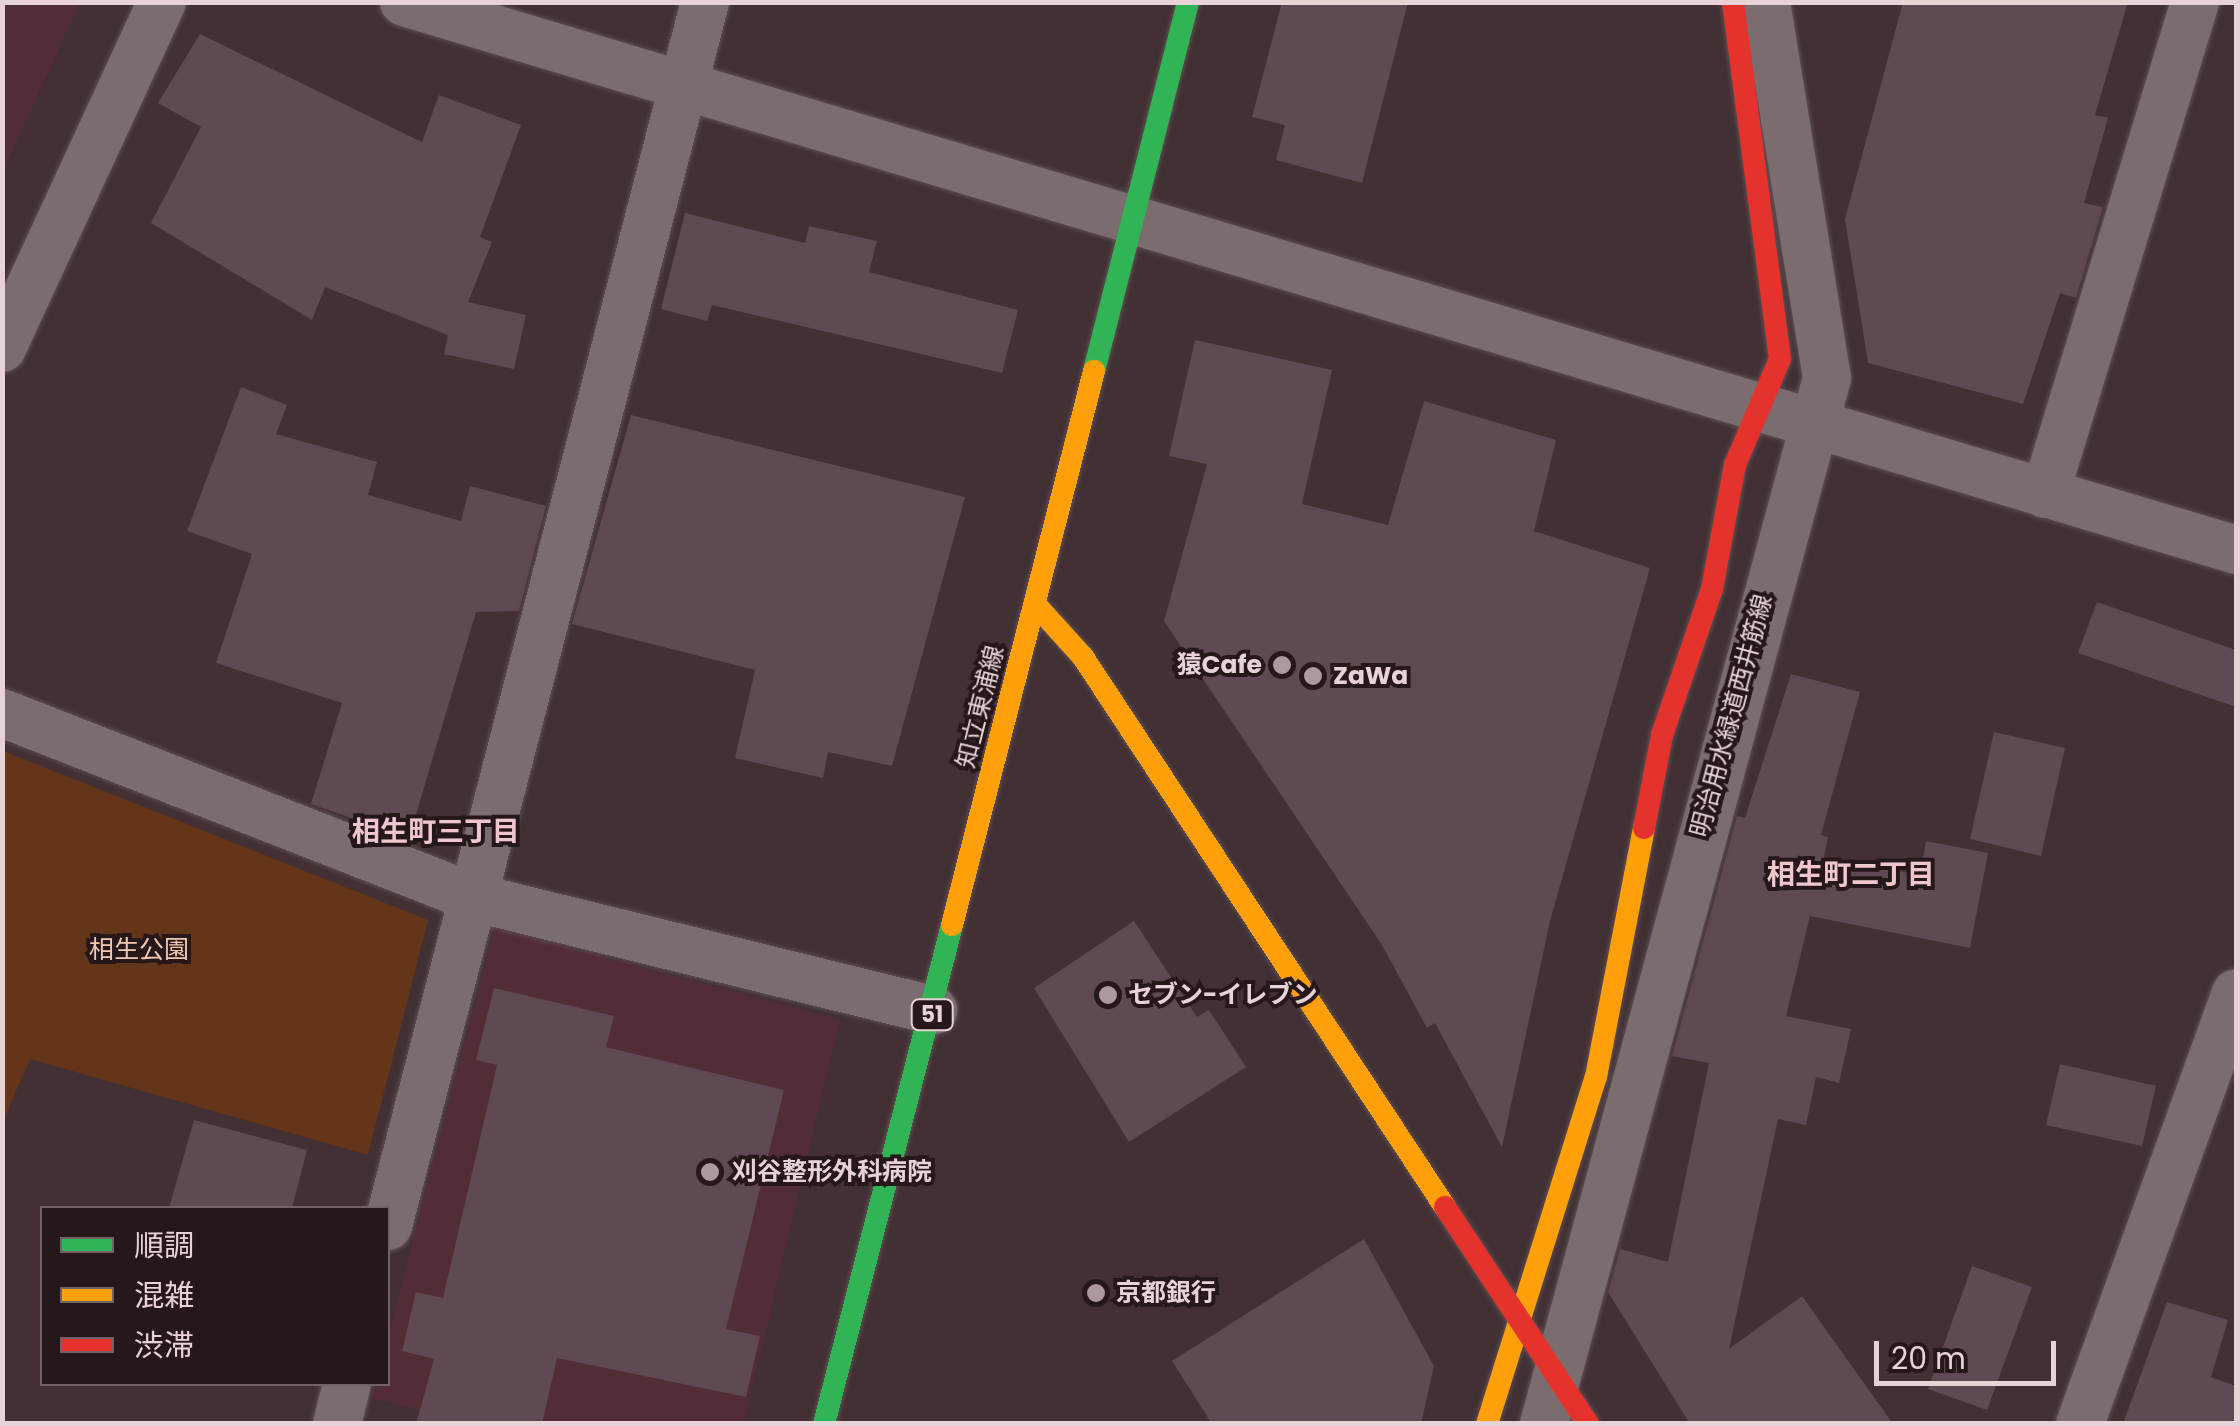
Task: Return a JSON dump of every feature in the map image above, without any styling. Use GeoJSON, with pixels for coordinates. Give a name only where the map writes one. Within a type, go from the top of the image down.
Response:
{"type":"FeatureCollection","features":[{"type":"Feature","properties":{"kind":"street"},"geometry":{"type":"LineString","coordinates":[[2,348],[162,2]]}},
{"type":"Feature","properties":{"kind":"street"},"geometry":{"type":"LineString","coordinates":[[404,2],[682,82],[2236,550]]}},
{"type":"Feature","properties":{"kind":"street"},"geometry":{"type":"LineString","coordinates":[[390,1218],[705,2]]}},
{"type":"Feature","properties":{"kind":"street","name":"知立東浦線"},"geometry":{"type":"LineString","coordinates":[[824,1424],[1188,2]]}},
{"type":"Feature","properties":{"kind":"street"},"geometry":{"type":"LineString","coordinates":[[2046,494],[2195,2]]}},
{"type":"Feature","properties":{"kind":"street"},"geometry":{"type":"LineString","coordinates":[[1487,1424],[1522,1328],[1596,1077],[1662,735],[1712,589],[1735,465],[1763,408],[1780,360],[1748,10]]}},
{"type":"Feature","properties":{"kind":"street","name":"明治用水緑道西井筋線"},"geometry":{"type":"LineString","coordinates":[[1551,1402],[1827,378],[1748,10]]}},
{"type":"Feature","properties":{"kind":"street"},"geometry":{"type":"LineString","coordinates":[[1036,605],[1083,657],[1522,1328],[1551,1402],[1588,1424]]}},
{"type":"Feature","properties":{"kind":"street"},"geometry":{"type":"LineString","coordinates":[[2,713],[472,897],[933,1010]]}},
{"type":"Feature","properties":{"kind":"street"},"geometry":{"type":"LineString","coordinates":[[2080,1424],[2236,992]]}},
{"type":"Feature","properties":{"kind":"street"},"geometry":{"type":"LineString","coordinates":[[337,1424],[346,1386]]}},
{"type":"Feature","properties":{"kind":"shaded area"},"geometry":{"type":"Polygon","coordinates":[[[2,3],[80,3],[3,171],[2,3]]]}},
{"type":"Feature","properties":{"kind":"shaded area","name":"刈谷整形外科病院"},"geometry":{"type":"Polygon","coordinates":[[[495,928],[840,1020],[744,1423],[468,1423],[371,1398],[374,1386],[390,1386],[390,1327],[495,928]]]}},
{"type":"Feature","properties":{"kind":"green space","name":"相生公園"},"geometry":{"type":"Polygon","coordinates":[[[3,751],[428,920],[368,1155],[30,1059],[3,1121],[3,751]]]}},
{"type":"Feature","properties":{"kind":"building"},"geometry":{"type":"Polygon","coordinates":[[[1282,2],[1408,2],[1362,183],[1276,160],[1285,125],[1252,117],[1282,2]]]}},
{"type":"Feature","properties":{"kind":"building"},"geometry":{"type":"Polygon","coordinates":[[[1903,2],[2128,2],[2095,115],[2108,118],[2084,203],[2103,207],[2076,298],[2060,293],[2023,404],[1868,363],[1845,219],[1903,2]]]}},
{"type":"Feature","properties":{"kind":"building"},"geometry":{"type":"Polygon","coordinates":[[[200,34],[422,142],[439,95],[521,125],[480,237],[492,242],[468,302],[526,315],[514,369],[444,354],[448,335],[325,287],[312,320],[151,223],[201,127],[158,103],[200,34]]]}},
{"type":"Feature","properties":{"kind":"building"},"geometry":{"type":"Polygon","coordinates":[[[685,213],[805,243],[809,226],[877,241],[869,272],[1018,310],[1002,373],[712,305],[707,321],[661,309],[685,213]]]}},
{"type":"Feature","properties":{"kind":"building"},"geometry":{"type":"Polygon","coordinates":[[[1195,340],[1332,370],[1302,504],[1388,525],[1424,401],[1556,440],[1534,531],[1650,568],[1550,921],[1502,1147],[1435,1023],[1427,1028],[1382,945],[1164,621],[1207,464],[1169,456],[1195,340]]]}},
{"type":"Feature","properties":{"kind":"building"},"geometry":{"type":"Polygon","coordinates":[[[241,387],[287,405],[276,434],[377,462],[368,495],[461,521],[470,486],[546,506],[519,611],[476,612],[409,838],[311,804],[342,703],[216,663],[252,554],[187,531],[241,387]]]}},
{"type":"Feature","properties":{"kind":"building"},"geometry":{"type":"Polygon","coordinates":[[[631,415],[965,497],[892,766],[828,752],[823,778],[735,758],[755,670],[572,624],[631,415]]]}},
{"type":"Feature","properties":{"kind":"building"},"geometry":{"type":"Polygon","coordinates":[[[2097,602],[2236,650],[2236,707],[2078,653],[2097,602]]]}},
{"type":"Feature","properties":{"kind":"building"},"geometry":{"type":"Polygon","coordinates":[[[1791,674],[1860,692],[1821,835],[1828,837],[1824,857],[1920,875],[1926,841],[1988,853],[1970,948],[1810,916],[1786,1016],[1851,1029],[1839,1083],[1816,1077],[1806,1125],[1778,1119],[1729,1349],[1802,1296],[1893,1424],[1690,1424],[1608,1292],[1620,1249],[1668,1262],[1709,1063],[1672,1056],[1737,816],[1745,818],[1791,674]]]}},
{"type":"Feature","properties":{"kind":"building"},"geometry":{"type":"Polygon","coordinates":[[[1994,732],[2065,748],[2041,856],[1970,839],[1994,732]]]}},
{"type":"Feature","properties":{"kind":"building"},"geometry":{"type":"Polygon","coordinates":[[[1134,921],[1197,1017],[1209,1010],[1246,1067],[1129,1142],[1034,988],[1134,921]]]}},
{"type":"Feature","properties":{"kind":"building","name":"刈谷整形外科病院"},"geometry":{"type":"Polygon","coordinates":[[[494,988],[614,1016],[606,1047],[784,1090],[726,1329],[760,1336],[746,1397],[557,1358],[542,1424],[416,1424],[434,1359],[402,1351],[416,1292],[443,1298],[497,1065],[476,1060],[494,988]]]}},
{"type":"Feature","properties":{"kind":"building"},"geometry":{"type":"Polygon","coordinates":[[[2060,1064],[2156,1086],[2142,1146],[2046,1125],[2060,1064]]]}},
{"type":"Feature","properties":{"kind":"building"},"geometry":{"type":"Polygon","coordinates":[[[194,1120],[307,1150],[293,1206],[170,1206],[194,1120]]]}},
{"type":"Feature","properties":{"kind":"building"},"geometry":{"type":"Polygon","coordinates":[[[1364,1239],[1434,1366],[1421,1424],[1212,1424],[1172,1361],[1364,1239]]]}},
{"type":"Feature","properties":{"kind":"building"},"geometry":{"type":"Polygon","coordinates":[[[1972,1266],[2032,1287],[1987,1410],[1928,1389],[1972,1266]]]}},
{"type":"Feature","properties":{"kind":"building"},"geometry":{"type":"Polygon","coordinates":[[[2167,1302],[2228,1320],[2211,1377],[2236,1386],[2236,1424],[2123,1424],[2167,1302]]]}},
{"type":"Feature","properties":{"kind":"traffic: fast"},"geometry":{"type":"LineString","coordinates":[[1094,371],[1188,2]]}},
{"type":"Feature","properties":{"kind":"traffic: fast"},"geometry":{"type":"LineString","coordinates":[[824,1424],[952,925]]}},
{"type":"Feature","properties":{"kind":"traffic: slow"},"geometry":{"type":"LineString","coordinates":[[952,925],[1094,371]]}},
{"type":"Feature","properties":{"kind":"traffic: slow"},"geometry":{"type":"LineString","coordinates":[[1036,605],[1083,657],[1445,1207]]}},
{"type":"Feature","properties":{"kind":"traffic: slow"},"geometry":{"type":"LineString","coordinates":[[1487,1424],[1596,1077],[1644,828]]}},
{"type":"Feature","properties":{"kind":"traffic: jam"},"geometry":{"type":"LineString","coordinates":[[1644,828],[1662,735],[1712,589],[1735,465],[1780,359],[1733,2]]}},
{"type":"Feature","properties":{"kind":"traffic: jam"},"geometry":{"type":"LineString","coordinates":[[1445,1207],[1588,1424]]}},
{"type":"Feature","properties":{"kind":"place","name":"猿Cafe"},"geometry":{"type":"Point","coordinates":[1282,665]}},
{"type":"Feature","properties":{"kind":"place","name":"ZaWa"},"geometry":{"type":"Point","coordinates":[1313,676]}},
{"type":"Feature","properties":{"kind":"place","name":"セブン-イレブン"},"geometry":{"type":"Point","coordinates":[1108,995]}},
{"type":"Feature","properties":{"kind":"place","name":"刈谷整形外科病院"},"geometry":{"type":"Point","coordinates":[710,1172]}},
{"type":"Feature","properties":{"kind":"place","name":"京都銀行"},"geometry":{"type":"Point","coordinates":[1096,1293]}},
{"type":"Feature","properties":{"kind":"district","name":"相生町三丁目"},"geometry":{"type":"Point","coordinates":[436,832]}},
{"type":"Feature","properties":{"kind":"district","name":"相生町二丁目"},"geometry":{"type":"Point","coordinates":[1851,875]}}]}
